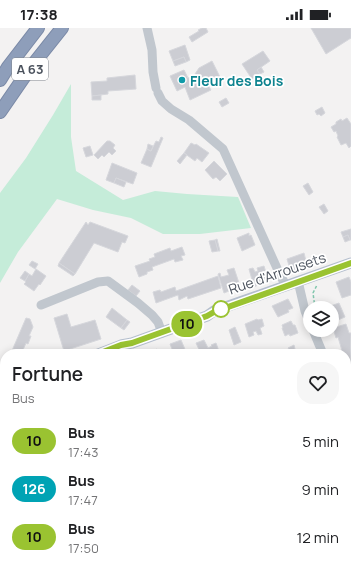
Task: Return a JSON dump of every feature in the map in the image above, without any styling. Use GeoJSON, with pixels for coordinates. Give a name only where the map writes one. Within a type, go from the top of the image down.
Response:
{"type":"FeatureCollection","features":[{"type":"Feature","properties":{"kind":"highway","name":"A 63"},"geometry":{"type":"LineString","coordinates":[[0,80],[38,28]]}},
{"type":"Feature","properties":{"kind":"highway","name":"A 63"},"geometry":{"type":"LineString","coordinates":[[0,112],[31,67],[62,28]]}},
{"type":"Feature","properties":{"kind":"main road","name":"Rue d'Arrousets"},"geometry":{"type":"LineString","coordinates":[[111,349],[132,343],[160,329],[207,316],[214,312],[298,281],[351,263]]}},
{"type":"Feature","properties":{"kind":"street"},"geometry":{"type":"LineString","coordinates":[[147,28],[152,50],[153,72],[157,91],[162,101],[171,109],[189,120],[223,149],[286,286]]}},
{"type":"Feature","properties":{"kind":"street"},"geometry":{"type":"LineString","coordinates":[[41,305],[98,282],[108,281],[152,315],[158,322],[160,329]]}},
{"type":"Feature","properties":{"kind":"street"},"geometry":{"type":"LineString","coordinates":[[298,281],[303,302]]}},
{"type":"Feature","properties":{"kind":"street"},"geometry":{"type":"LineString","coordinates":[[316,337],[321,349]]}},
{"type":"Feature","properties":{"kind":"path"},"geometry":{"type":"LineString","coordinates":[[314,301],[313,293],[317,285]]}},
{"type":"Feature","properties":{"kind":"green space"},"geometry":{"type":"Polygon","coordinates":[[[71,84],[71,137],[76,171],[123,200],[155,191],[238,197],[251,228],[200,234],[163,234],[131,218],[93,210],[57,199],[18,252],[0,283],[0,193],[26,158],[71,84]]]}},
{"type":"Feature","properties":{"kind":"building"},"geometry":{"type":"Polygon","coordinates":[[[202,28],[206,28],[208,32],[192,42],[189,37],[202,28]]]}},
{"type":"Feature","properties":{"kind":"building"},"geometry":{"type":"Polygon","coordinates":[[[311,28],[351,28],[351,38],[326,54],[311,28]]]}},
{"type":"Feature","properties":{"kind":"building"},"geometry":{"type":"Polygon","coordinates":[[[185,45],[190,60],[186,62],[184,57],[173,61],[169,51],[185,45]]]}},
{"type":"Feature","properties":{"kind":"building"},"geometry":{"type":"Polygon","coordinates":[[[263,51],[270,61],[257,70],[260,74],[252,79],[242,64],[263,51]]]}},
{"type":"Feature","properties":{"kind":"building"},"geometry":{"type":"Polygon","coordinates":[[[184,57],[186,62],[175,66],[173,61],[184,57]]]}},
{"type":"Feature","properties":{"kind":"building","name":"Fleur des Bois"},"geometry":{"type":"Polygon","coordinates":[[[212,61],[221,79],[208,85],[211,90],[190,100],[185,87],[177,91],[170,76],[184,70],[188,78],[192,77],[195,82],[198,81],[195,74],[199,68],[212,61]]]}},
{"type":"Feature","properties":{"kind":"building"},"geometry":{"type":"Polygon","coordinates":[[[261,67],[264,72],[260,74],[257,70],[261,67]]]}},
{"type":"Feature","properties":{"kind":"building"},"geometry":{"type":"Polygon","coordinates":[[[135,75],[136,89],[108,91],[108,94],[92,96],[91,82],[107,81],[107,78],[135,75]]]}},
{"type":"Feature","properties":{"kind":"building"},"geometry":{"type":"Polygon","coordinates":[[[101,95],[101,100],[92,100],[92,96],[101,95]]]}},
{"type":"Feature","properties":{"kind":"building"},"geometry":{"type":"Polygon","coordinates":[[[226,98],[229,103],[222,107],[219,102],[226,98]]]}},
{"type":"Feature","properties":{"kind":"building"},"geometry":{"type":"Polygon","coordinates":[[[322,107],[325,113],[321,116],[319,114],[317,115],[315,111],[322,107]]]}},
{"type":"Feature","properties":{"kind":"building"},"geometry":{"type":"Polygon","coordinates":[[[347,118],[351,124],[351,146],[349,148],[346,143],[341,145],[336,131],[334,132],[331,127],[341,119],[342,121],[347,118]]]}},
{"type":"Feature","properties":{"kind":"building"},"geometry":{"type":"Polygon","coordinates":[[[161,137],[163,138],[151,167],[141,163],[147,149],[151,151],[156,141],[159,142],[161,137]]]}},
{"type":"Feature","properties":{"kind":"building"},"geometry":{"type":"Polygon","coordinates":[[[107,141],[110,141],[115,145],[113,148],[116,151],[112,155],[109,152],[104,157],[102,155],[98,159],[94,155],[107,141]]]}},
{"type":"Feature","properties":{"kind":"building"},"geometry":{"type":"Polygon","coordinates":[[[191,143],[196,144],[209,153],[202,162],[197,158],[195,161],[184,153],[191,143]]]}},
{"type":"Feature","properties":{"kind":"building"},"geometry":{"type":"Polygon","coordinates":[[[148,144],[153,146],[151,151],[147,149],[148,144]]]}},
{"type":"Feature","properties":{"kind":"building"},"geometry":{"type":"Polygon","coordinates":[[[90,146],[93,155],[86,157],[83,148],[90,146]]]}},
{"type":"Feature","properties":{"kind":"building"},"geometry":{"type":"Polygon","coordinates":[[[184,153],[187,155],[180,164],[177,161],[184,153]]]}},
{"type":"Feature","properties":{"kind":"building"},"geometry":{"type":"Polygon","coordinates":[[[214,161],[227,174],[220,181],[216,177],[213,179],[205,170],[214,161]]]}},
{"type":"Feature","properties":{"kind":"building"},"geometry":{"type":"Polygon","coordinates":[[[112,163],[137,173],[133,184],[116,178],[114,183],[106,180],[112,163]]]}},
{"type":"Feature","properties":{"kind":"building"},"geometry":{"type":"Polygon","coordinates":[[[116,178],[126,182],[124,187],[114,183],[116,178]]]}},
{"type":"Feature","properties":{"kind":"building"},"geometry":{"type":"Polygon","coordinates":[[[308,183],[313,192],[309,195],[303,186],[308,183]]]}},
{"type":"Feature","properties":{"kind":"building"},"geometry":{"type":"Polygon","coordinates":[[[324,204],[328,211],[324,214],[319,207],[324,204]]]}},
{"type":"Feature","properties":{"kind":"building"},"geometry":{"type":"Polygon","coordinates":[[[86,222],[88,225],[90,222],[128,236],[125,243],[122,242],[118,252],[94,243],[75,274],[59,263],[86,222]]]}},
{"type":"Feature","properties":{"kind":"building"},"geometry":{"type":"Polygon","coordinates":[[[351,229],[351,240],[348,235],[343,237],[341,232],[351,229]]]}},
{"type":"Feature","properties":{"kind":"building"},"geometry":{"type":"Polygon","coordinates":[[[249,233],[249,236],[251,235],[255,245],[242,251],[237,238],[249,233]]]}},
{"type":"Feature","properties":{"kind":"building"},"geometry":{"type":"Polygon","coordinates":[[[348,235],[350,240],[345,242],[343,237],[348,235]]]}},
{"type":"Feature","properties":{"kind":"building"},"geometry":{"type":"Polygon","coordinates":[[[217,239],[220,251],[218,251],[215,240],[217,239]]]}},
{"type":"Feature","properties":{"kind":"building"},"geometry":{"type":"Polygon","coordinates":[[[215,240],[218,251],[212,252],[209,241],[215,240]]]}},
{"type":"Feature","properties":{"kind":"building"},"geometry":{"type":"Polygon","coordinates":[[[182,247],[185,255],[181,256],[183,260],[175,262],[174,259],[152,267],[153,270],[139,277],[135,266],[150,261],[149,259],[155,257],[154,254],[170,248],[171,251],[182,247]]]}},
{"type":"Feature","properties":{"kind":"building"},"geometry":{"type":"Polygon","coordinates":[[[304,253],[306,261],[302,262],[304,268],[291,272],[287,259],[304,253]]]}},
{"type":"Feature","properties":{"kind":"building"},"geometry":{"type":"Polygon","coordinates":[[[32,261],[38,264],[35,269],[29,265],[32,261]]]}},
{"type":"Feature","properties":{"kind":"building"},"geometry":{"type":"Polygon","coordinates":[[[59,263],[75,274],[73,276],[58,266],[59,263]]]}},
{"type":"Feature","properties":{"kind":"building"},"geometry":{"type":"Polygon","coordinates":[[[264,266],[268,279],[258,283],[258,285],[254,287],[249,269],[253,268],[255,272],[258,271],[257,268],[264,266]]]}},
{"type":"Feature","properties":{"kind":"building"},"geometry":{"type":"Polygon","coordinates":[[[234,268],[239,283],[227,287],[229,291],[224,293],[218,274],[220,273],[221,277],[229,275],[227,270],[234,268]]]}},
{"type":"Feature","properties":{"kind":"building"},"geometry":{"type":"Polygon","coordinates":[[[36,269],[46,276],[34,291],[24,284],[29,274],[32,276],[36,269]]]}},
{"type":"Feature","properties":{"kind":"building"},"geometry":{"type":"Polygon","coordinates":[[[25,271],[29,274],[25,281],[20,278],[25,271]]]}},
{"type":"Feature","properties":{"kind":"building"},"geometry":{"type":"Polygon","coordinates":[[[218,276],[221,288],[188,299],[187,296],[179,300],[178,295],[156,303],[153,292],[160,290],[161,292],[175,287],[176,291],[218,276]]]}},
{"type":"Feature","properties":{"kind":"building"},"geometry":{"type":"Polygon","coordinates":[[[349,277],[351,282],[351,295],[342,298],[336,282],[349,277]]]}},
{"type":"Feature","properties":{"kind":"building"},"geometry":{"type":"Polygon","coordinates":[[[132,285],[140,291],[136,296],[128,290],[132,285]]]}},
{"type":"Feature","properties":{"kind":"building"},"geometry":{"type":"Polygon","coordinates":[[[288,299],[293,308],[288,310],[289,312],[278,317],[272,306],[288,299]]]}},
{"type":"Feature","properties":{"kind":"building"},"geometry":{"type":"Polygon","coordinates":[[[339,303],[345,317],[339,320],[339,303]]]}},
{"type":"Feature","properties":{"kind":"building"},"geometry":{"type":"Polygon","coordinates":[[[112,308],[127,320],[121,328],[106,317],[112,308]]]}},
{"type":"Feature","properties":{"kind":"building"},"geometry":{"type":"Polygon","coordinates":[[[67,314],[71,327],[95,320],[101,339],[70,349],[63,349],[54,318],[67,314]]]}},
{"type":"Feature","properties":{"kind":"building"},"geometry":{"type":"Polygon","coordinates":[[[26,318],[30,319],[33,327],[29,336],[31,336],[28,344],[26,343],[23,349],[13,349],[26,318]]]}},
{"type":"Feature","properties":{"kind":"building"},"geometry":{"type":"Polygon","coordinates":[[[257,319],[262,319],[264,326],[260,328],[262,334],[258,335],[256,331],[253,332],[254,335],[249,337],[245,324],[257,319]]]}},
{"type":"Feature","properties":{"kind":"building"},"geometry":{"type":"Polygon","coordinates":[[[127,320],[130,322],[124,330],[121,328],[127,320]]]}},
{"type":"Feature","properties":{"kind":"building"},"geometry":{"type":"Polygon","coordinates":[[[291,321],[293,325],[295,325],[298,333],[285,336],[282,325],[291,321]]]}},
{"type":"Feature","properties":{"kind":"building"},"geometry":{"type":"Polygon","coordinates":[[[346,324],[349,333],[351,333],[351,349],[342,349],[338,337],[339,326],[346,324]]]}},
{"type":"Feature","properties":{"kind":"building"},"geometry":{"type":"Polygon","coordinates":[[[235,327],[241,342],[234,345],[229,330],[235,327]]]}},
{"type":"Feature","properties":{"kind":"building"},"geometry":{"type":"Polygon","coordinates":[[[181,340],[185,349],[172,349],[170,344],[181,340]]]}},
{"type":"Feature","properties":{"kind":"building"},"geometry":{"type":"Polygon","coordinates":[[[204,340],[208,348],[216,343],[218,349],[199,349],[196,343],[204,340]]]}},
{"type":"Feature","properties":{"kind":"building"},"geometry":{"type":"Polygon","coordinates":[[[294,345],[295,349],[289,349],[288,348],[294,345]]]}},
{"type":"Feature","properties":{"kind":"bus line","name":"10"},"geometry":{"type":"LineString","coordinates":[[111,349],[132,343],[298,281],[351,263]]}},
{"type":"Feature","properties":{"kind":"place","name":"Fleur des Bois"},"geometry":{"type":"Point","coordinates":[182,80]}}]}
